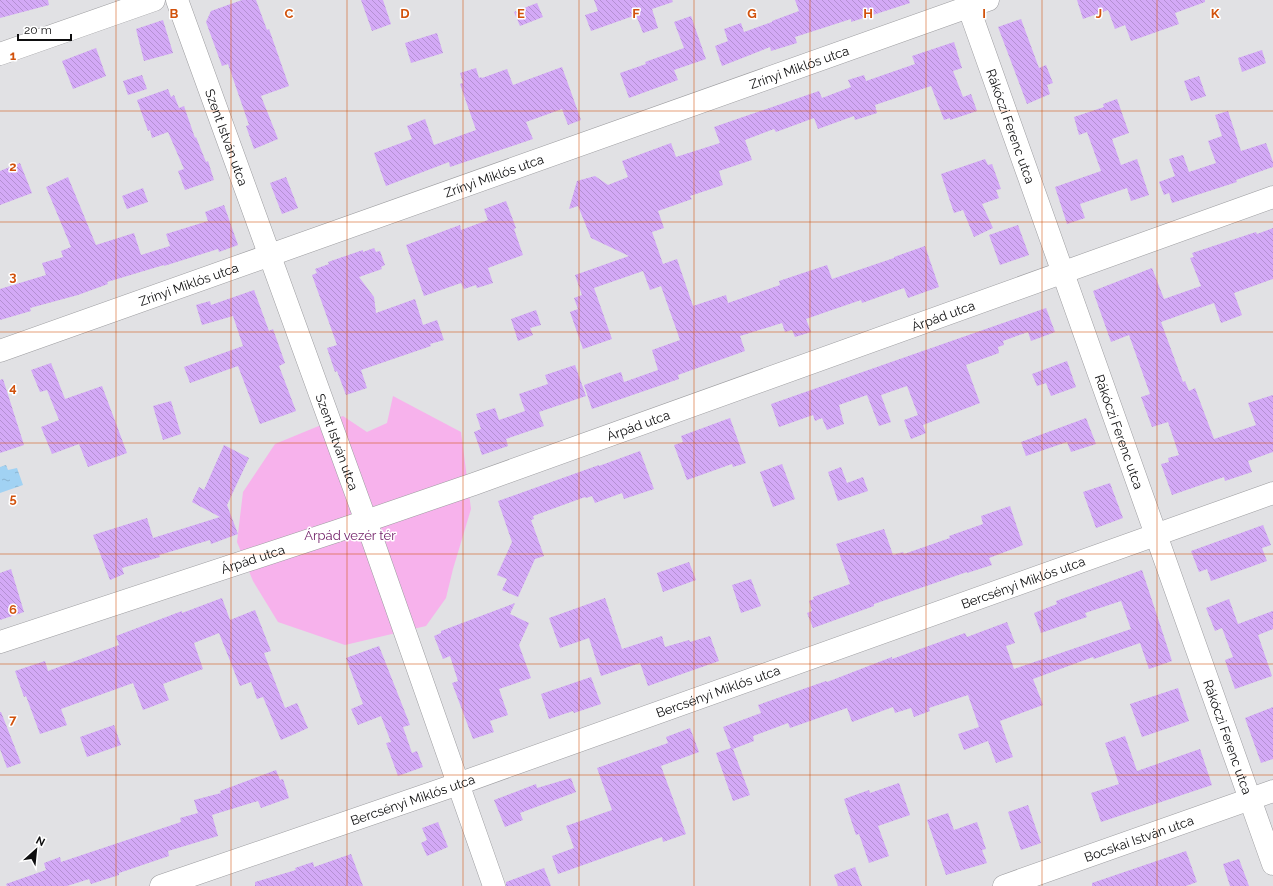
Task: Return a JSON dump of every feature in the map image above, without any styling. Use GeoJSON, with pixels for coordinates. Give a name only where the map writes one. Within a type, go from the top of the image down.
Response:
{"type":"FeatureCollection","features":[{"type":"Feature","properties":{"kind":"street"},"geometry":{"type":"LineString","coordinates":[[0,54],[154,0]]}},
{"type":"Feature","properties":{"kind":"street","name":"Szent István utca"},"geometry":{"type":"LineString","coordinates":[[177,0],[366,521],[494,886]]}},
{"type":"Feature","properties":{"kind":"street","name":"Zrínyi Miklós utca"},"geometry":{"type":"LineString","coordinates":[[0,351],[270,256],[974,2]]}},
{"type":"Feature","properties":{"kind":"street","name":"Rákóczi Ferenc utca"},"geometry":{"type":"LineString","coordinates":[[974,2],[1062,272],[1273,864]]}},
{"type":"Feature","properties":{"kind":"street","name":"Árpád utca"},"geometry":{"type":"LineString","coordinates":[[0,642],[497,476],[1273,197]]}},
{"type":"Feature","properties":{"kind":"street","name":"Bercsényi Miklós utca"},"geometry":{"type":"LineString","coordinates":[[161,886],[458,784],[1273,493]]}},
{"type":"Feature","properties":{"kind":"street","name":"Bocskai István utca"},"geometry":{"type":"LineString","coordinates":[[1004,886],[1273,791]]}},
{"type":"Feature","properties":{"kind":"green space","name":"Árpád vezér tér"},"geometry":{"type":"Polygon","coordinates":[[[393,396],[461,432],[471,509],[446,598],[426,626],[345,645],[278,622],[253,581],[237,542],[243,492],[275,444],[343,416],[367,432],[387,423],[393,396]]]}},
{"type":"Feature","properties":{"kind":"water"},"geometry":{"type":"Polygon","coordinates":[[[6,465],[8,470],[17,468],[23,485],[0,493],[0,467],[6,465]]]}},
{"type":"Feature","properties":{"kind":"building"},"geometry":{"type":"Polygon","coordinates":[[[0,0],[48,0],[49,5],[0,18],[0,0]]]}},
{"type":"Feature","properties":{"kind":"building"},"geometry":{"type":"Polygon","coordinates":[[[242,0],[256,0],[267,30],[269,29],[289,86],[261,96],[278,139],[254,149],[246,126],[249,125],[228,64],[222,66],[206,22],[211,11],[242,0]]]}},
{"type":"Feature","properties":{"kind":"building"},"geometry":{"type":"Polygon","coordinates":[[[361,0],[383,0],[391,24],[372,31],[361,0]]]}},
{"type":"Feature","properties":{"kind":"building"},"geometry":{"type":"Polygon","coordinates":[[[594,0],[672,0],[673,2],[652,9],[658,28],[643,33],[636,15],[591,31],[585,15],[598,11],[594,0]]]}},
{"type":"Feature","properties":{"kind":"building"},"geometry":{"type":"Polygon","coordinates":[[[795,0],[909,0],[910,3],[851,22],[851,19],[795,37],[797,43],[771,51],[770,47],[722,66],[715,46],[728,41],[724,29],[741,23],[744,32],[799,11],[795,0]]]}},
{"type":"Feature","properties":{"kind":"building"},"geometry":{"type":"Polygon","coordinates":[[[1077,0],[1205,0],[1205,2],[1175,13],[1179,24],[1131,41],[1125,25],[1115,29],[1108,10],[1083,19],[1077,0]]]}},
{"type":"Feature","properties":{"kind":"building"},"geometry":{"type":"Polygon","coordinates":[[[537,3],[543,17],[520,26],[514,12],[537,3]]]}},
{"type":"Feature","properties":{"kind":"building"},"geometry":{"type":"Polygon","coordinates":[[[691,16],[706,59],[674,70],[678,80],[629,98],[620,73],[684,48],[674,22],[691,16]]]}},
{"type":"Feature","properties":{"kind":"building"},"geometry":{"type":"Polygon","coordinates":[[[1021,19],[1039,68],[1046,65],[1053,83],[1047,85],[1050,94],[1027,104],[998,27],[1021,19]]]}},
{"type":"Feature","properties":{"kind":"building"},"geometry":{"type":"Polygon","coordinates":[[[163,20],[173,53],[144,61],[136,29],[163,20]]]}},
{"type":"Feature","properties":{"kind":"building"},"geometry":{"type":"Polygon","coordinates":[[[437,33],[443,53],[411,63],[405,43],[437,33]]]}},
{"type":"Feature","properties":{"kind":"building"},"geometry":{"type":"Polygon","coordinates":[[[954,42],[962,68],[953,71],[963,97],[971,94],[977,111],[950,120],[950,118],[944,120],[931,86],[875,105],[877,113],[855,120],[854,116],[818,129],[814,118],[776,132],[774,129],[745,140],[752,160],[719,171],[723,185],[690,196],[692,199],[658,211],[664,228],[652,232],[663,264],[677,259],[693,306],[726,295],[728,303],[780,285],[779,281],[827,265],[832,279],[925,246],[939,287],[908,298],[904,288],[862,303],[861,300],[829,311],[806,319],[811,332],[795,337],[792,330],[785,332],[782,323],[740,336],[745,351],[678,375],[679,379],[592,409],[584,385],[621,372],[624,382],[658,370],[652,350],[680,340],[661,286],[650,290],[643,271],[594,288],[612,339],[583,349],[570,312],[578,309],[574,298],[582,295],[575,275],[629,256],[591,238],[578,206],[569,209],[577,181],[595,176],[608,185],[628,177],[622,161],[671,143],[676,157],[720,143],[714,127],[819,91],[822,98],[851,87],[848,80],[864,75],[866,81],[915,64],[912,56],[954,42]]]}},
{"type":"Feature","properties":{"kind":"building"},"geometry":{"type":"Polygon","coordinates":[[[96,48],[106,76],[73,89],[62,61],[96,48]]]}},
{"type":"Feature","properties":{"kind":"building"},"geometry":{"type":"Polygon","coordinates":[[[1262,50],[1266,63],[1242,72],[1238,58],[1262,50]]]}},
{"type":"Feature","properties":{"kind":"building"},"geometry":{"type":"Polygon","coordinates":[[[562,67],[581,120],[568,125],[562,109],[526,122],[533,139],[450,167],[449,162],[386,186],[374,153],[412,139],[407,126],[425,119],[434,145],[476,130],[460,84],[463,83],[460,73],[476,68],[479,78],[482,78],[507,69],[513,85],[562,67]]]}},
{"type":"Feature","properties":{"kind":"building"},"geometry":{"type":"Polygon","coordinates":[[[142,75],[147,89],[128,95],[123,81],[142,75]]]}},
{"type":"Feature","properties":{"kind":"building"},"geometry":{"type":"Polygon","coordinates":[[[1199,76],[1206,96],[1191,101],[1184,81],[1199,76]]]}},
{"type":"Feature","properties":{"kind":"building"},"geometry":{"type":"Polygon","coordinates":[[[168,89],[171,97],[174,95],[179,108],[184,106],[195,138],[196,137],[206,162],[208,161],[214,180],[185,190],[178,171],[184,169],[168,132],[152,138],[137,100],[168,89]]]}},
{"type":"Feature","properties":{"kind":"building"},"geometry":{"type":"Polygon","coordinates":[[[1117,99],[1129,133],[1112,139],[1121,165],[1137,159],[1149,195],[1131,201],[1127,188],[1080,204],[1085,218],[1067,224],[1055,187],[1101,171],[1087,132],[1079,135],[1074,117],[1104,107],[1103,104],[1117,99]]]}},
{"type":"Feature","properties":{"kind":"building"},"geometry":{"type":"Polygon","coordinates":[[[1228,111],[1241,151],[1266,143],[1273,162],[1273,167],[1236,180],[1237,182],[1172,203],[1169,193],[1164,195],[1159,182],[1175,176],[1169,159],[1183,155],[1189,172],[1216,163],[1208,141],[1222,136],[1215,115],[1228,111]]]}},
{"type":"Feature","properties":{"kind":"building"},"geometry":{"type":"Polygon","coordinates":[[[985,159],[988,165],[992,164],[1001,189],[996,190],[999,198],[982,204],[993,228],[974,237],[963,210],[954,213],[941,174],[985,159]]]}},
{"type":"Feature","properties":{"kind":"building"},"geometry":{"type":"Polygon","coordinates":[[[20,163],[32,193],[0,205],[0,171],[20,163]]]}},
{"type":"Feature","properties":{"kind":"building"},"geometry":{"type":"Polygon","coordinates":[[[68,177],[96,245],[134,233],[141,255],[170,246],[166,234],[208,221],[205,212],[224,205],[238,245],[219,252],[218,249],[107,282],[108,284],[78,295],[30,308],[31,311],[0,320],[0,289],[46,275],[42,263],[63,257],[61,251],[71,247],[46,187],[68,177]]]}},
{"type":"Feature","properties":{"kind":"building"},"geometry":{"type":"Polygon","coordinates":[[[286,177],[298,208],[282,214],[270,183],[286,177]]]}},
{"type":"Feature","properties":{"kind":"building"},"geometry":{"type":"Polygon","coordinates":[[[143,188],[148,202],[127,209],[122,196],[143,188]]]}},
{"type":"Feature","properties":{"kind":"building"},"geometry":{"type":"Polygon","coordinates":[[[506,201],[516,228],[514,229],[523,255],[488,268],[493,283],[477,288],[476,285],[464,289],[461,283],[424,296],[406,245],[460,225],[461,230],[488,220],[484,209],[506,201]]]}},
{"type":"Feature","properties":{"kind":"building"},"geometry":{"type":"Polygon","coordinates":[[[1018,225],[1029,255],[1000,265],[989,235],[1018,225]]]}},
{"type":"Feature","properties":{"kind":"building"},"geometry":{"type":"Polygon","coordinates":[[[1273,228],[1273,279],[1234,293],[1242,315],[1221,323],[1214,303],[1161,322],[1183,382],[1185,381],[1189,391],[1195,388],[1214,439],[1256,425],[1248,403],[1273,395],[1273,452],[1248,461],[1252,472],[1225,481],[1224,477],[1172,495],[1161,464],[1169,462],[1168,458],[1179,455],[1168,422],[1152,427],[1141,397],[1150,394],[1129,335],[1111,342],[1093,291],[1152,268],[1164,299],[1201,286],[1190,258],[1194,257],[1192,253],[1273,228]]]}},
{"type":"Feature","properties":{"kind":"building"},"geometry":{"type":"Polygon","coordinates":[[[374,248],[376,252],[380,251],[385,265],[381,267],[382,269],[359,277],[374,297],[376,313],[415,299],[423,325],[437,320],[444,340],[430,344],[431,346],[361,370],[367,388],[346,395],[337,371],[335,372],[327,348],[337,345],[312,275],[317,273],[315,269],[329,264],[328,262],[363,250],[363,252],[374,248]]]}},
{"type":"Feature","properties":{"kind":"building"},"geometry":{"type":"Polygon","coordinates":[[[254,290],[269,331],[273,329],[285,363],[279,366],[296,411],[260,424],[238,366],[190,383],[184,367],[243,346],[233,316],[202,325],[196,305],[210,301],[211,305],[254,290]]]}},
{"type":"Feature","properties":{"kind":"building"},"geometry":{"type":"Polygon","coordinates":[[[1046,308],[1055,332],[1031,341],[1028,332],[1003,341],[1004,345],[998,347],[999,353],[966,365],[980,403],[923,425],[926,433],[911,439],[904,420],[918,415],[907,386],[881,395],[891,422],[879,426],[867,395],[839,405],[844,424],[827,430],[822,418],[815,421],[813,415],[779,427],[771,404],[1046,308]]]}},
{"type":"Feature","properties":{"kind":"building"},"geometry":{"type":"Polygon","coordinates":[[[536,310],[541,325],[530,328],[533,335],[518,341],[511,319],[536,310]]]}},
{"type":"Feature","properties":{"kind":"building"},"geometry":{"type":"Polygon","coordinates":[[[1067,361],[1076,387],[1051,396],[1046,383],[1037,386],[1032,374],[1067,361]]]}},
{"type":"Feature","properties":{"kind":"building"},"geometry":{"type":"Polygon","coordinates":[[[51,363],[65,399],[102,386],[127,453],[88,467],[79,444],[52,454],[41,427],[59,420],[47,390],[40,392],[31,370],[51,363]]]}},
{"type":"Feature","properties":{"kind":"building"},"geometry":{"type":"Polygon","coordinates":[[[575,365],[586,396],[539,412],[544,426],[506,439],[508,446],[482,455],[474,432],[481,429],[476,414],[495,408],[499,420],[525,411],[519,394],[548,384],[545,375],[575,365]]]}},
{"type":"Feature","properties":{"kind":"building"},"geometry":{"type":"Polygon","coordinates":[[[3,379],[24,445],[0,453],[0,380],[3,379]]]}},
{"type":"Feature","properties":{"kind":"building"},"geometry":{"type":"Polygon","coordinates":[[[171,401],[181,434],[163,440],[153,406],[171,401]]]}},
{"type":"Feature","properties":{"kind":"building"},"geometry":{"type":"Polygon","coordinates":[[[730,418],[746,463],[733,467],[732,464],[687,480],[674,445],[683,442],[681,436],[730,418]]]}},
{"type":"Feature","properties":{"kind":"building"},"geometry":{"type":"Polygon","coordinates":[[[1086,418],[1096,444],[1071,452],[1067,442],[1026,456],[1021,442],[1086,418]]]}},
{"type":"Feature","properties":{"kind":"building"},"geometry":{"type":"Polygon","coordinates":[[[224,445],[249,458],[227,505],[238,534],[211,544],[210,540],[122,568],[124,574],[110,580],[93,535],[147,518],[153,538],[220,517],[192,502],[199,487],[204,490],[224,445]]]}},
{"type":"Feature","properties":{"kind":"building"},"geometry":{"type":"Polygon","coordinates":[[[640,451],[654,489],[624,499],[622,493],[595,503],[592,496],[585,497],[533,516],[534,519],[531,520],[544,556],[535,559],[518,597],[502,590],[507,579],[497,575],[512,542],[498,501],[640,451]]]}},
{"type":"Feature","properties":{"kind":"building"},"geometry":{"type":"Polygon","coordinates":[[[782,464],[795,499],[773,507],[760,472],[782,464]]]}},
{"type":"Feature","properties":{"kind":"building"},"geometry":{"type":"Polygon","coordinates":[[[841,467],[847,483],[863,477],[868,491],[838,501],[828,472],[841,467]]]}},
{"type":"Feature","properties":{"kind":"building"},"geometry":{"type":"Polygon","coordinates":[[[1110,483],[1123,518],[1096,528],[1083,492],[1110,483]]]}},
{"type":"Feature","properties":{"kind":"building"},"geometry":{"type":"Polygon","coordinates":[[[1010,506],[1023,545],[989,558],[992,565],[874,604],[874,606],[813,628],[807,613],[812,611],[809,601],[814,599],[813,597],[850,584],[836,544],[884,529],[893,555],[903,552],[904,554],[950,538],[949,536],[983,524],[981,516],[1010,506]]]}},
{"type":"Feature","properties":{"kind":"building"},"geometry":{"type":"Polygon","coordinates":[[[1263,525],[1271,545],[1262,548],[1267,561],[1211,581],[1207,569],[1199,572],[1191,551],[1263,525]]]}},
{"type":"Feature","properties":{"kind":"building"},"geometry":{"type":"Polygon","coordinates":[[[689,562],[696,580],[663,592],[657,573],[689,562]]]}},
{"type":"Feature","properties":{"kind":"building"},"geometry":{"type":"Polygon","coordinates":[[[11,569],[24,612],[0,620],[0,573],[11,569]]]}},
{"type":"Feature","properties":{"kind":"building"},"geometry":{"type":"Polygon","coordinates":[[[1142,570],[1172,661],[1149,669],[1140,643],[1094,659],[1093,657],[1033,679],[1043,705],[1000,721],[1013,757],[996,763],[988,741],[964,750],[958,734],[979,727],[968,695],[929,708],[930,711],[914,717],[911,708],[895,713],[893,707],[852,722],[847,708],[790,728],[788,723],[753,736],[754,741],[733,749],[750,795],[733,801],[716,753],[731,748],[723,727],[761,713],[758,705],[826,681],[827,682],[892,657],[892,659],[965,633],[967,637],[1007,622],[1015,643],[1006,646],[1014,669],[1131,629],[1121,601],[1085,613],[1087,617],[1041,633],[1034,613],[1057,604],[1056,601],[1142,570]]]}},
{"type":"Feature","properties":{"kind":"building"},"geometry":{"type":"Polygon","coordinates":[[[751,579],[761,606],[741,613],[732,585],[751,579]]]}},
{"type":"Feature","properties":{"kind":"building"},"geometry":{"type":"Polygon","coordinates":[[[222,598],[230,620],[255,610],[271,651],[264,653],[285,708],[297,703],[308,728],[281,740],[263,697],[257,699],[251,682],[240,686],[219,633],[194,643],[203,669],[163,684],[169,700],[143,710],[133,683],[61,709],[67,725],[40,734],[26,696],[24,697],[15,671],[45,661],[48,671],[119,645],[116,636],[182,611],[182,613],[222,598]]]}},
{"type":"Feature","properties":{"kind":"building"},"geometry":{"type":"Polygon","coordinates":[[[605,598],[622,649],[662,636],[665,647],[710,636],[719,661],[648,686],[640,663],[601,676],[589,638],[560,648],[549,618],[605,598]]]}},
{"type":"Feature","properties":{"kind":"building"},"geometry":{"type":"Polygon","coordinates":[[[1229,599],[1238,624],[1273,611],[1273,629],[1258,635],[1272,676],[1235,689],[1225,660],[1233,657],[1222,628],[1215,631],[1206,608],[1229,599]]]}},
{"type":"Feature","properties":{"kind":"building"},"geometry":{"type":"Polygon","coordinates":[[[515,603],[510,614],[529,623],[519,645],[531,678],[499,689],[508,715],[490,721],[494,732],[473,739],[452,683],[458,681],[450,656],[443,659],[434,636],[441,633],[441,631],[515,603]]]}},
{"type":"Feature","properties":{"kind":"building"},"geometry":{"type":"Polygon","coordinates":[[[379,646],[410,725],[403,727],[412,753],[417,751],[423,767],[398,776],[386,743],[391,742],[381,716],[358,725],[351,709],[363,704],[346,658],[379,646]]]}},
{"type":"Feature","properties":{"kind":"building"},"geometry":{"type":"Polygon","coordinates":[[[591,677],[601,704],[549,719],[541,694],[591,677]]]}},
{"type":"Feature","properties":{"kind":"building"},"geometry":{"type":"Polygon","coordinates":[[[1178,688],[1189,721],[1142,737],[1130,704],[1178,688]]]}},
{"type":"Feature","properties":{"kind":"building"},"geometry":{"type":"Polygon","coordinates":[[[1273,707],[1273,759],[1261,763],[1245,718],[1273,707]]]}},
{"type":"Feature","properties":{"kind":"building"},"geometry":{"type":"Polygon","coordinates":[[[0,712],[21,763],[7,768],[0,749],[0,712]]]}},
{"type":"Feature","properties":{"kind":"building"},"geometry":{"type":"Polygon","coordinates":[[[114,725],[121,745],[87,757],[80,737],[114,725]]]}},
{"type":"Feature","properties":{"kind":"building"},"geometry":{"type":"Polygon","coordinates":[[[690,728],[699,752],[661,766],[686,834],[663,842],[662,837],[558,874],[552,856],[574,848],[566,826],[612,810],[597,768],[668,743],[666,737],[690,728]]]}},
{"type":"Feature","properties":{"kind":"building"},"geometry":{"type":"Polygon","coordinates":[[[1125,736],[1137,771],[1200,749],[1212,785],[1101,822],[1091,793],[1119,784],[1105,743],[1125,736]]]}},
{"type":"Feature","properties":{"kind":"building"},"geometry":{"type":"Polygon","coordinates":[[[276,770],[280,780],[283,779],[289,798],[261,808],[258,801],[212,815],[218,836],[168,851],[169,856],[91,884],[89,879],[67,886],[7,886],[6,884],[46,870],[44,863],[60,857],[61,862],[181,822],[180,818],[198,813],[194,800],[221,793],[220,791],[276,770]]]}},
{"type":"Feature","properties":{"kind":"building"},"geometry":{"type":"Polygon","coordinates":[[[571,778],[576,792],[520,813],[523,820],[505,827],[494,800],[536,784],[537,788],[571,778]]]}},
{"type":"Feature","properties":{"kind":"building"},"geometry":{"type":"Polygon","coordinates":[[[899,783],[910,815],[878,826],[889,856],[869,863],[859,834],[856,835],[844,799],[869,790],[870,793],[899,783]]]}},
{"type":"Feature","properties":{"kind":"building"},"geometry":{"type":"Polygon","coordinates":[[[1028,805],[1041,843],[1021,850],[1008,812],[1028,805]]]}},
{"type":"Feature","properties":{"kind":"building"},"geometry":{"type":"Polygon","coordinates":[[[948,813],[954,830],[977,822],[986,849],[982,850],[987,863],[946,875],[927,820],[948,813]]]}},
{"type":"Feature","properties":{"kind":"building"},"geometry":{"type":"Polygon","coordinates":[[[438,822],[448,847],[427,856],[421,843],[427,840],[422,828],[438,822]]]}},
{"type":"Feature","properties":{"kind":"building"},"geometry":{"type":"Polygon","coordinates":[[[1186,851],[1197,882],[1186,886],[1092,886],[1092,883],[1186,851]]]}},
{"type":"Feature","properties":{"kind":"building"},"geometry":{"type":"Polygon","coordinates":[[[351,854],[363,886],[255,886],[255,882],[296,870],[295,868],[313,862],[314,867],[351,854]]]}},
{"type":"Feature","properties":{"kind":"building"},"geometry":{"type":"Polygon","coordinates":[[[1239,859],[1249,886],[1230,886],[1223,864],[1239,859]]]}},
{"type":"Feature","properties":{"kind":"building"},"geometry":{"type":"Polygon","coordinates":[[[855,867],[862,886],[838,886],[834,875],[855,867]]]}},
{"type":"Feature","properties":{"kind":"building"},"geometry":{"type":"Polygon","coordinates":[[[544,868],[551,886],[506,886],[506,882],[544,868]]]}}]}
